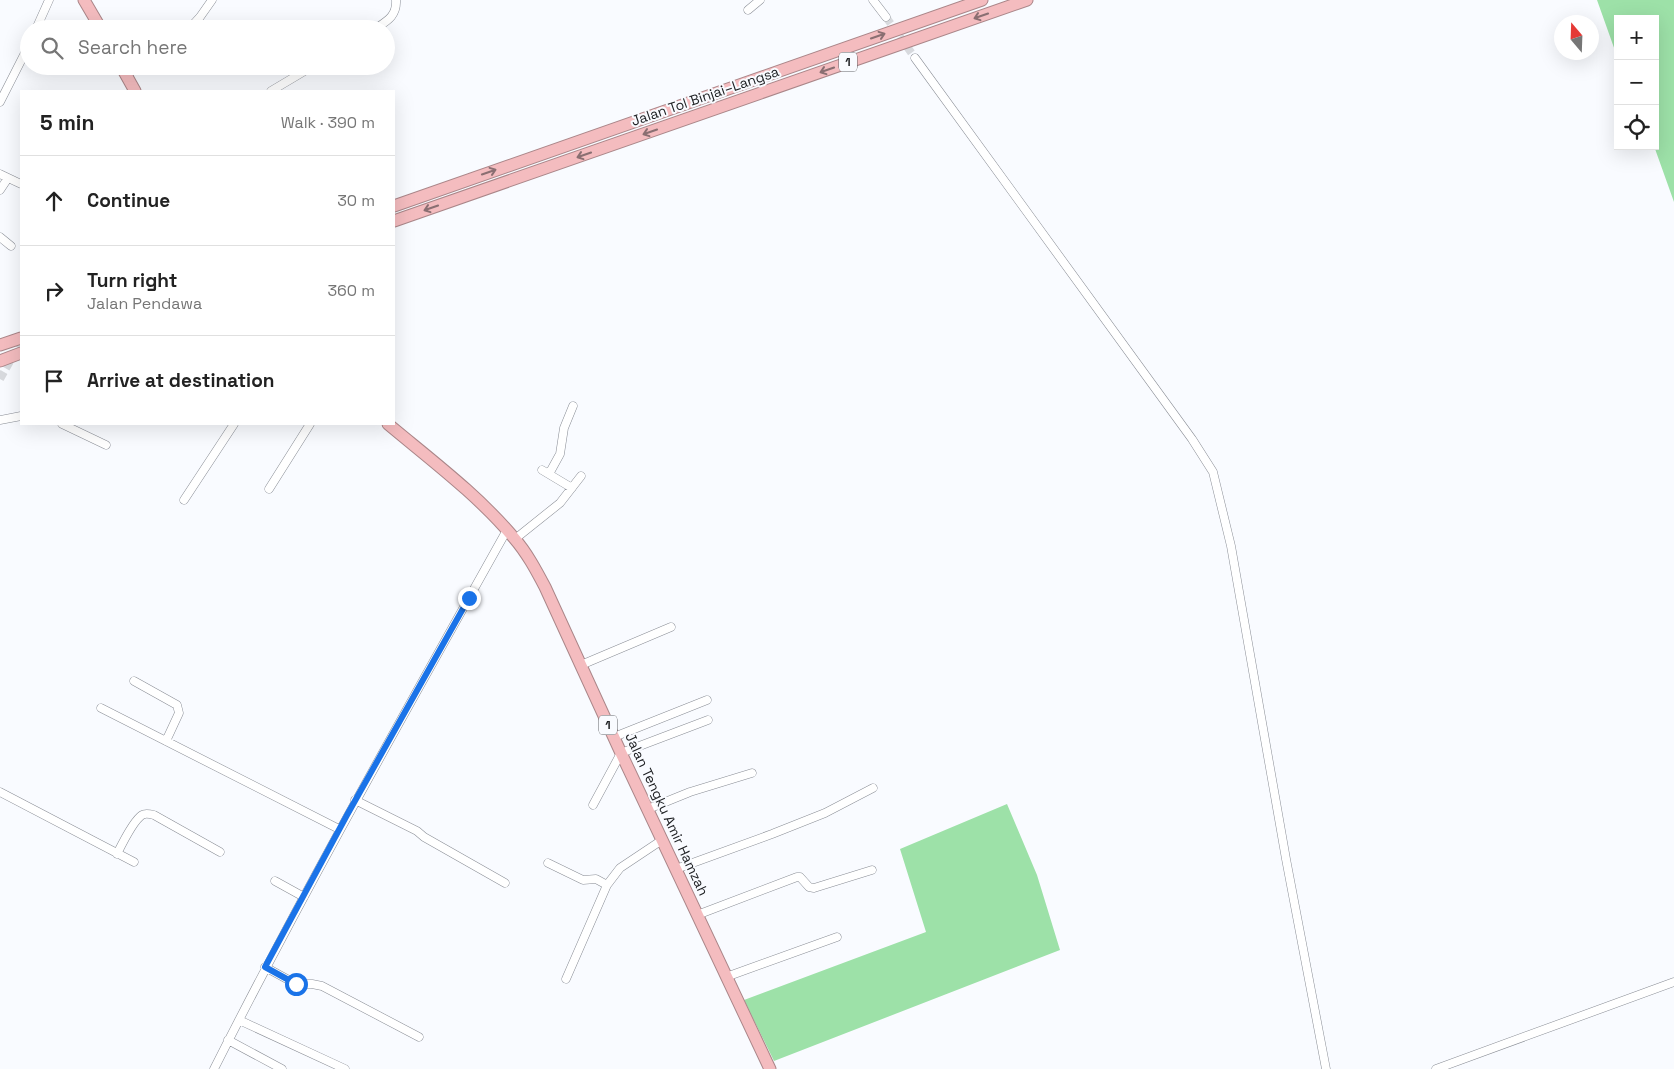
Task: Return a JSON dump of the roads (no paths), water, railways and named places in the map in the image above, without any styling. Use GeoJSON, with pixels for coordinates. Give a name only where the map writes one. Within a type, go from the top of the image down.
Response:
{"type":"FeatureCollection","features":[{"type":"Feature","properties":{"kind":"highway"},"geometry":{"type":"LineString","coordinates":[[84,0],[95,20]]}},
{"type":"Feature","properties":{"kind":"highway","name":"Jalan Tol Binjai–Langsa"},"geometry":{"type":"LineString","coordinates":[[395,206],[982,0]]}},
{"type":"Feature","properties":{"kind":"highway","name":"Jalan Tol Binjai–Langsa"},"geometry":{"type":"LineString","coordinates":[[395,221],[1027,0]]}},
{"type":"Feature","properties":{"kind":"highway"},"geometry":{"type":"LineString","coordinates":[[126,75],[134,90]]}},
{"type":"Feature","properties":{"kind":"highway"},"geometry":{"type":"LineString","coordinates":[[0,345],[20,338]]}},
{"type":"Feature","properties":{"kind":"highway"},"geometry":{"type":"LineString","coordinates":[[0,361],[20,353]]}},
{"type":"Feature","properties":{"kind":"highway","name":"Jalan Tengku Amir Hamzah"},"geometry":{"type":"LineString","coordinates":[[389,425],[470,494],[511,534],[538,574],[770,1069]]}},
{"type":"Feature","properties":{"kind":"street"},"geometry":{"type":"LineString","coordinates":[[40,20],[49,0]]}},
{"type":"Feature","properties":{"kind":"street"},"geometry":{"type":"LineString","coordinates":[[197,20],[212,0]]}},
{"type":"Feature","properties":{"kind":"street"},"geometry":{"type":"LineString","coordinates":[[387,20],[393,16],[396,0]]}},
{"type":"Feature","properties":{"kind":"street"},"geometry":{"type":"LineString","coordinates":[[748,10],[760,0]]}},
{"type":"Feature","properties":{"kind":"street"},"geometry":{"type":"LineString","coordinates":[[873,0],[886,18]]}},
{"type":"Feature","properties":{"kind":"street"},"geometry":{"type":"LineString","coordinates":[[915,58],[1192,440],[1213,472],[1231,546],[1284,850],[1326,1069]]}},
{"type":"Feature","properties":{"kind":"street"},"geometry":{"type":"LineString","coordinates":[[0,102],[20,63]]}},
{"type":"Feature","properties":{"kind":"street"},"geometry":{"type":"LineString","coordinates":[[273,90],[297,75]]}},
{"type":"Feature","properties":{"kind":"street"},"geometry":{"type":"LineString","coordinates":[[0,174],[20,184]]}},
{"type":"Feature","properties":{"kind":"street"},"geometry":{"type":"LineString","coordinates":[[0,190],[8,178]]}},
{"type":"Feature","properties":{"kind":"street"},"geometry":{"type":"LineString","coordinates":[[0,237],[11,246]]}},
{"type":"Feature","properties":{"kind":"street"},"geometry":{"type":"LineString","coordinates":[[572,488],[545,472],[560,454],[564,428],[573,406]]}},
{"type":"Feature","properties":{"kind":"street"},"geometry":{"type":"LineString","coordinates":[[0,420],[20,416]]}},
{"type":"Feature","properties":{"kind":"street"},"geometry":{"type":"LineString","coordinates":[[64,425],[106,445]]}},
{"type":"Feature","properties":{"kind":"street"},"geometry":{"type":"LineString","coordinates":[[184,500],[233,425]]}},
{"type":"Feature","properties":{"kind":"street"},"geometry":{"type":"LineString","coordinates":[[269,489],[309,425]]}},
{"type":"Feature","properties":{"kind":"street"},"geometry":{"type":"LineString","coordinates":[[214,1069],[265,967],[355,800],[511,534],[553,510],[581,476]]}},
{"type":"Feature","properties":{"kind":"street"},"geometry":{"type":"LineString","coordinates":[[581,665],[671,627]]}},
{"type":"Feature","properties":{"kind":"street"},"geometry":{"type":"LineString","coordinates":[[134,681],[177,704],[179,713],[166,741]]}},
{"type":"Feature","properties":{"kind":"street"},"geometry":{"type":"LineString","coordinates":[[614,737],[707,700]]}},
{"type":"Feature","properties":{"kind":"street"},"geometry":{"type":"LineString","coordinates":[[101,708],[339,830]]}},
{"type":"Feature","properties":{"kind":"street"},"geometry":{"type":"LineString","coordinates":[[593,805],[621,753],[708,720]]}},
{"type":"Feature","properties":{"kind":"street"},"geometry":{"type":"LineString","coordinates":[[648,809],[690,792],[752,773]]}},
{"type":"Feature","properties":{"kind":"street"},"geometry":{"type":"LineString","coordinates":[[676,869],[825,813],[873,788]]}},
{"type":"Feature","properties":{"kind":"street"},"geometry":{"type":"LineString","coordinates":[[0,792],[134,862]]}},
{"type":"Feature","properties":{"kind":"street"},"geometry":{"type":"LineString","coordinates":[[355,800],[417,831],[424,837],[505,883]]}},
{"type":"Feature","properties":{"kind":"street"},"geometry":{"type":"LineString","coordinates":[[117,854],[135,823],[142,815],[147,814],[154,815],[220,852]]}},
{"type":"Feature","properties":{"kind":"street"},"geometry":{"type":"LineString","coordinates":[[566,979],[608,886],[620,868],[662,840]]}},
{"type":"Feature","properties":{"kind":"street"},"geometry":{"type":"LineString","coordinates":[[548,863],[583,880],[596,879],[608,886]]}},
{"type":"Feature","properties":{"kind":"street"},"geometry":{"type":"LineString","coordinates":[[697,915],[797,877],[800,877],[809,887],[814,888],[872,870]]}},
{"type":"Feature","properties":{"kind":"street"},"geometry":{"type":"LineString","coordinates":[[275,881],[304,897]]}},
{"type":"Feature","properties":{"kind":"street"},"geometry":{"type":"LineString","coordinates":[[726,977],[838,938]]}},
{"type":"Feature","properties":{"kind":"street"},"geometry":{"type":"LineString","coordinates":[[265,967],[296,984],[322,986],[419,1036]]}},
{"type":"Feature","properties":{"kind":"street"},"geometry":{"type":"LineString","coordinates":[[1440,1068],[1674,982]]}},
{"type":"Feature","properties":{"kind":"street"},"geometry":{"type":"LineString","coordinates":[[239,1020],[345,1069]]}},
{"type":"Feature","properties":{"kind":"street"},"geometry":{"type":"LineString","coordinates":[[228,1040],[282,1069]]}},
{"type":"Feature","properties":{"kind":"tunnel"},"geometry":{"type":"LineString","coordinates":[[886,17],[915,58]]}},
{"type":"Feature","properties":{"kind":"tunnel"},"geometry":{"type":"LineString","coordinates":[[0,379],[20,344]]}}]}
